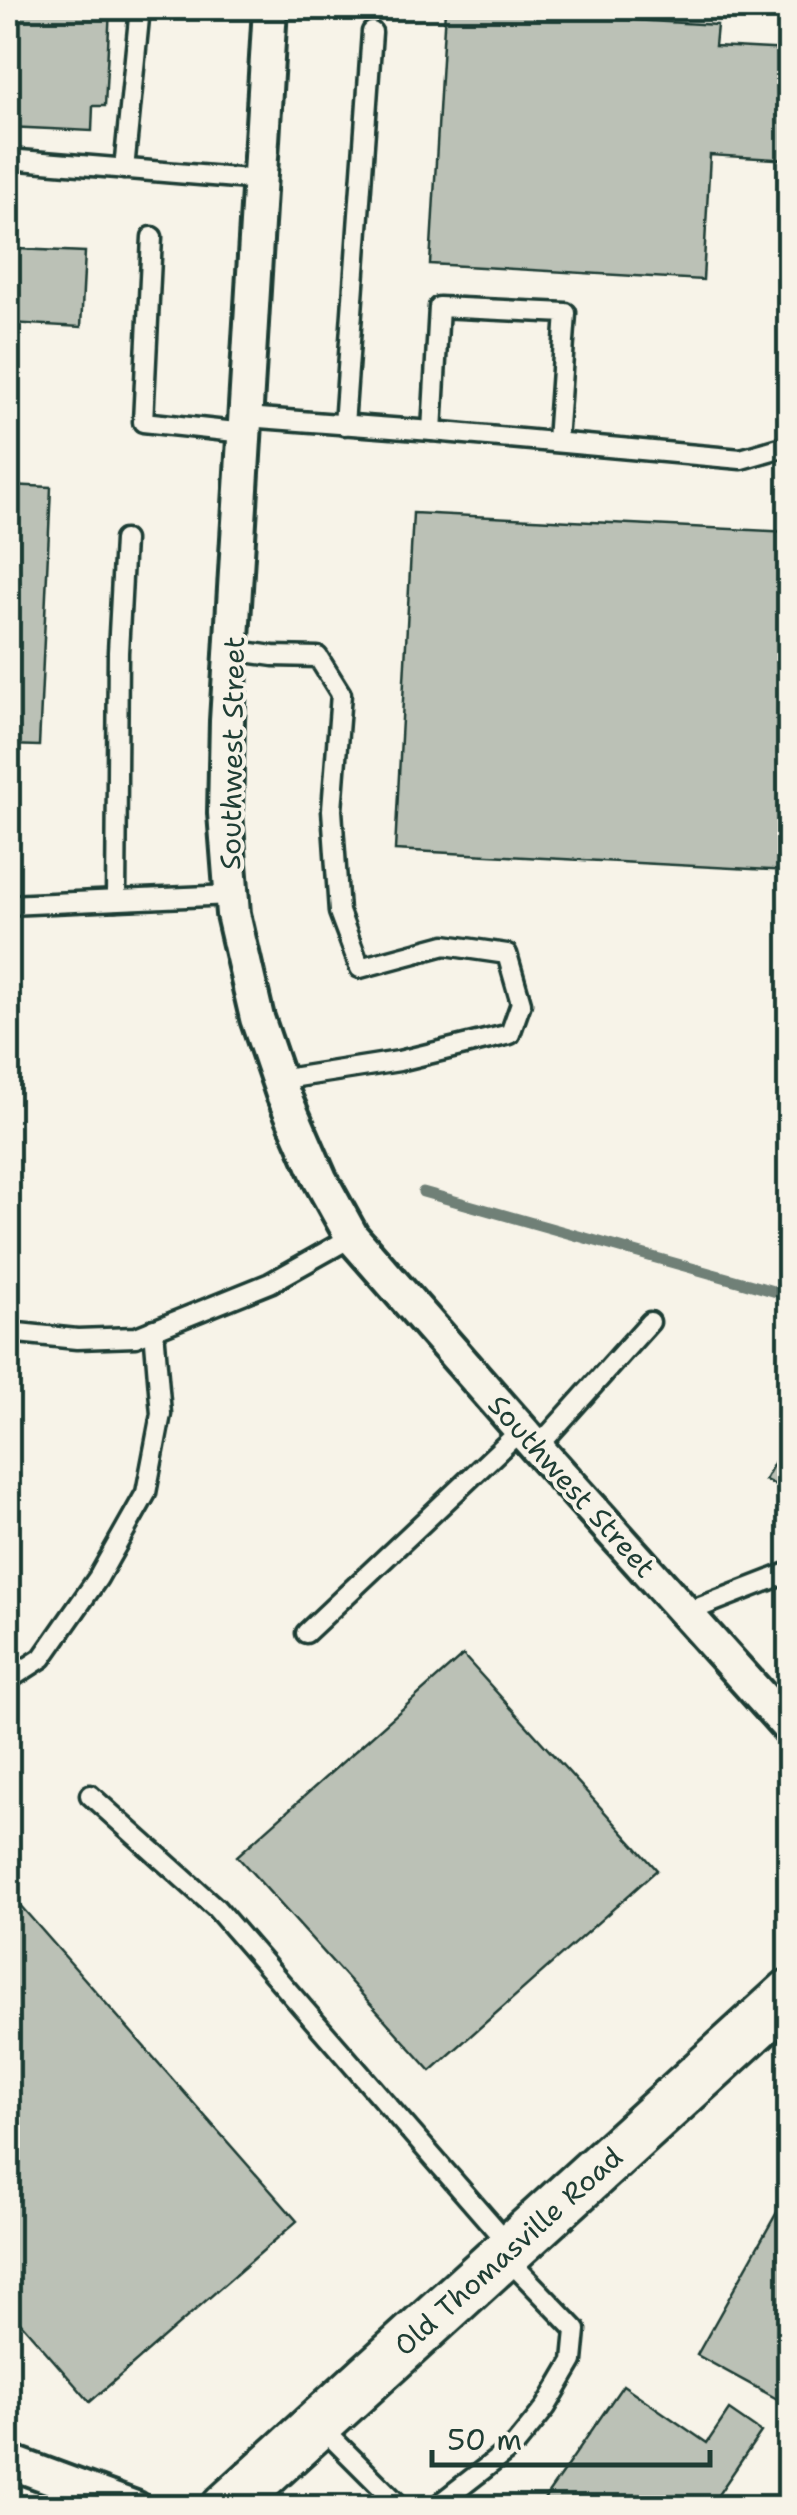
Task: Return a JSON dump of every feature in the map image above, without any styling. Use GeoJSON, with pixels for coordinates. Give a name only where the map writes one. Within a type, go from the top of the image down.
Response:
{"type":"FeatureCollection","features":[{"type":"Feature","properties":{"kind":"street","name":"Southwest Street"},"geometry":{"type":"LineString","coordinates":[[270,8],[226,721],[225,813],[231,895],[257,1018],[320,1180],[352,1236],[790,1729]]}},
{"type":"Feature","properties":{"kind":"street","name":"Old Thomasville Road"},"geometry":{"type":"LineString","coordinates":[[226,2508],[790,1994]]}},
{"type":"Feature","properties":{"kind":"street"},"geometry":{"type":"LineString","coordinates":[[8,2461],[135,2508]]}},
{"type":"Feature","properties":{"kind":"lane"},"geometry":{"type":"LineString","coordinates":[[124,168],[140,8]]}},
{"type":"Feature","properties":{"kind":"lane"},"geometry":{"type":"LineString","coordinates":[[344,425],[372,32]]}},
{"type":"Feature","properties":{"kind":"lane"},"geometry":{"type":"LineString","coordinates":[[8,159],[260,180]]}},
{"type":"Feature","properties":{"kind":"lane"},"geometry":{"type":"LineString","coordinates":[[152,237],[143,422],[432,430],[741,459],[790,445]]}},
{"type":"Feature","properties":{"kind":"lane"},"geometry":{"type":"LineString","coordinates":[[432,430],[438,307],[566,313],[557,441]]}},
{"type":"Feature","properties":{"kind":"lane"},"geometry":{"type":"LineString","coordinates":[[116,900],[118,652],[124,540]]}},
{"type":"Feature","properties":{"kind":"lane"},"geometry":{"type":"LineString","coordinates":[[231,650],[318,657],[341,694],[332,810],[339,912],[360,968],[446,945],[507,954],[522,1003],[510,1034],[399,1062],[278,1080]]}},
{"type":"Feature","properties":{"kind":"lane"},"geometry":{"type":"LineString","coordinates":[[8,905],[231,895]]}},
{"type":"Feature","properties":{"kind":"lane"},"geometry":{"type":"LineString","coordinates":[[8,1332],[77,1340],[136,1337],[270,1283],[352,1236]]}},
{"type":"Feature","properties":{"kind":"lane"},"geometry":{"type":"LineString","coordinates":[[306,1633],[529,1439],[650,1322]]}},
{"type":"Feature","properties":{"kind":"lane"},"geometry":{"type":"LineString","coordinates":[[8,1680],[42,1658],[98,1578],[146,1493],[161,1414],[154,1329]]}},
{"type":"Feature","properties":{"kind":"lane"},"geometry":{"type":"LineString","coordinates":[[685,1613],[790,1572]]}},
{"type":"Feature","properties":{"kind":"lane"},"geometry":{"type":"LineString","coordinates":[[90,1795],[216,1908],[576,2330],[573,2361],[546,2407],[516,2444],[434,2508]]}},
{"type":"Feature","properties":{"kind":"lane"},"geometry":{"type":"LineString","coordinates":[[318,2424],[402,2508]]}},
{"type":"Feature","properties":{"kind":"building"},"geometry":{"type":"Polygon","coordinates":[[[8,8],[110,8],[105,106],[93,106],[92,131],[8,127],[8,8]]]}},
{"type":"Feature","properties":{"kind":"building"},"geometry":{"type":"Polygon","coordinates":[[[445,9],[717,25],[715,46],[790,50],[790,160],[710,155],[703,280],[430,264],[445,9]]]}},
{"type":"Feature","properties":{"kind":"building"},"geometry":{"type":"Polygon","coordinates":[[[8,216],[19,217],[18,249],[85,252],[81,327],[11,323],[10,355],[8,355],[8,216]]]}},
{"type":"Feature","properties":{"kind":"building"},"geometry":{"type":"Polygon","coordinates":[[[8,485],[51,487],[39,746],[8,745],[8,485]]]}},
{"type":"Feature","properties":{"kind":"building"},"geometry":{"type":"Polygon","coordinates":[[[413,513],[790,532],[790,871],[395,850],[413,513]]]}},
{"type":"Feature","properties":{"kind":"building"},"geometry":{"type":"Polygon","coordinates":[[[790,1433],[790,1492],[765,1480],[790,1433]]]}},
{"type":"Feature","properties":{"kind":"building"},"geometry":{"type":"Polygon","coordinates":[[[463,1655],[657,1870],[431,2071],[237,1856],[463,1655]]]}},
{"type":"Feature","properties":{"kind":"building"},"geometry":{"type":"Polygon","coordinates":[[[19,1904],[297,2221],[90,2402],[8,2308],[8,1914],[19,1904]]]}},
{"type":"Feature","properties":{"kind":"building"},"geometry":{"type":"Polygon","coordinates":[[[781,2205],[790,2210],[790,2406],[697,2355],[781,2205]]]}},
{"type":"Feature","properties":{"kind":"building"},"geometry":{"type":"Polygon","coordinates":[[[623,2385],[707,2443],[729,2410],[761,2432],[709,2508],[538,2508],[623,2385]]]}},
{"type":"Feature","properties":{"kind":"waterway"},"geometry":{"type":"LineString","coordinates":[[423,1192],[790,1294]]}}]}
